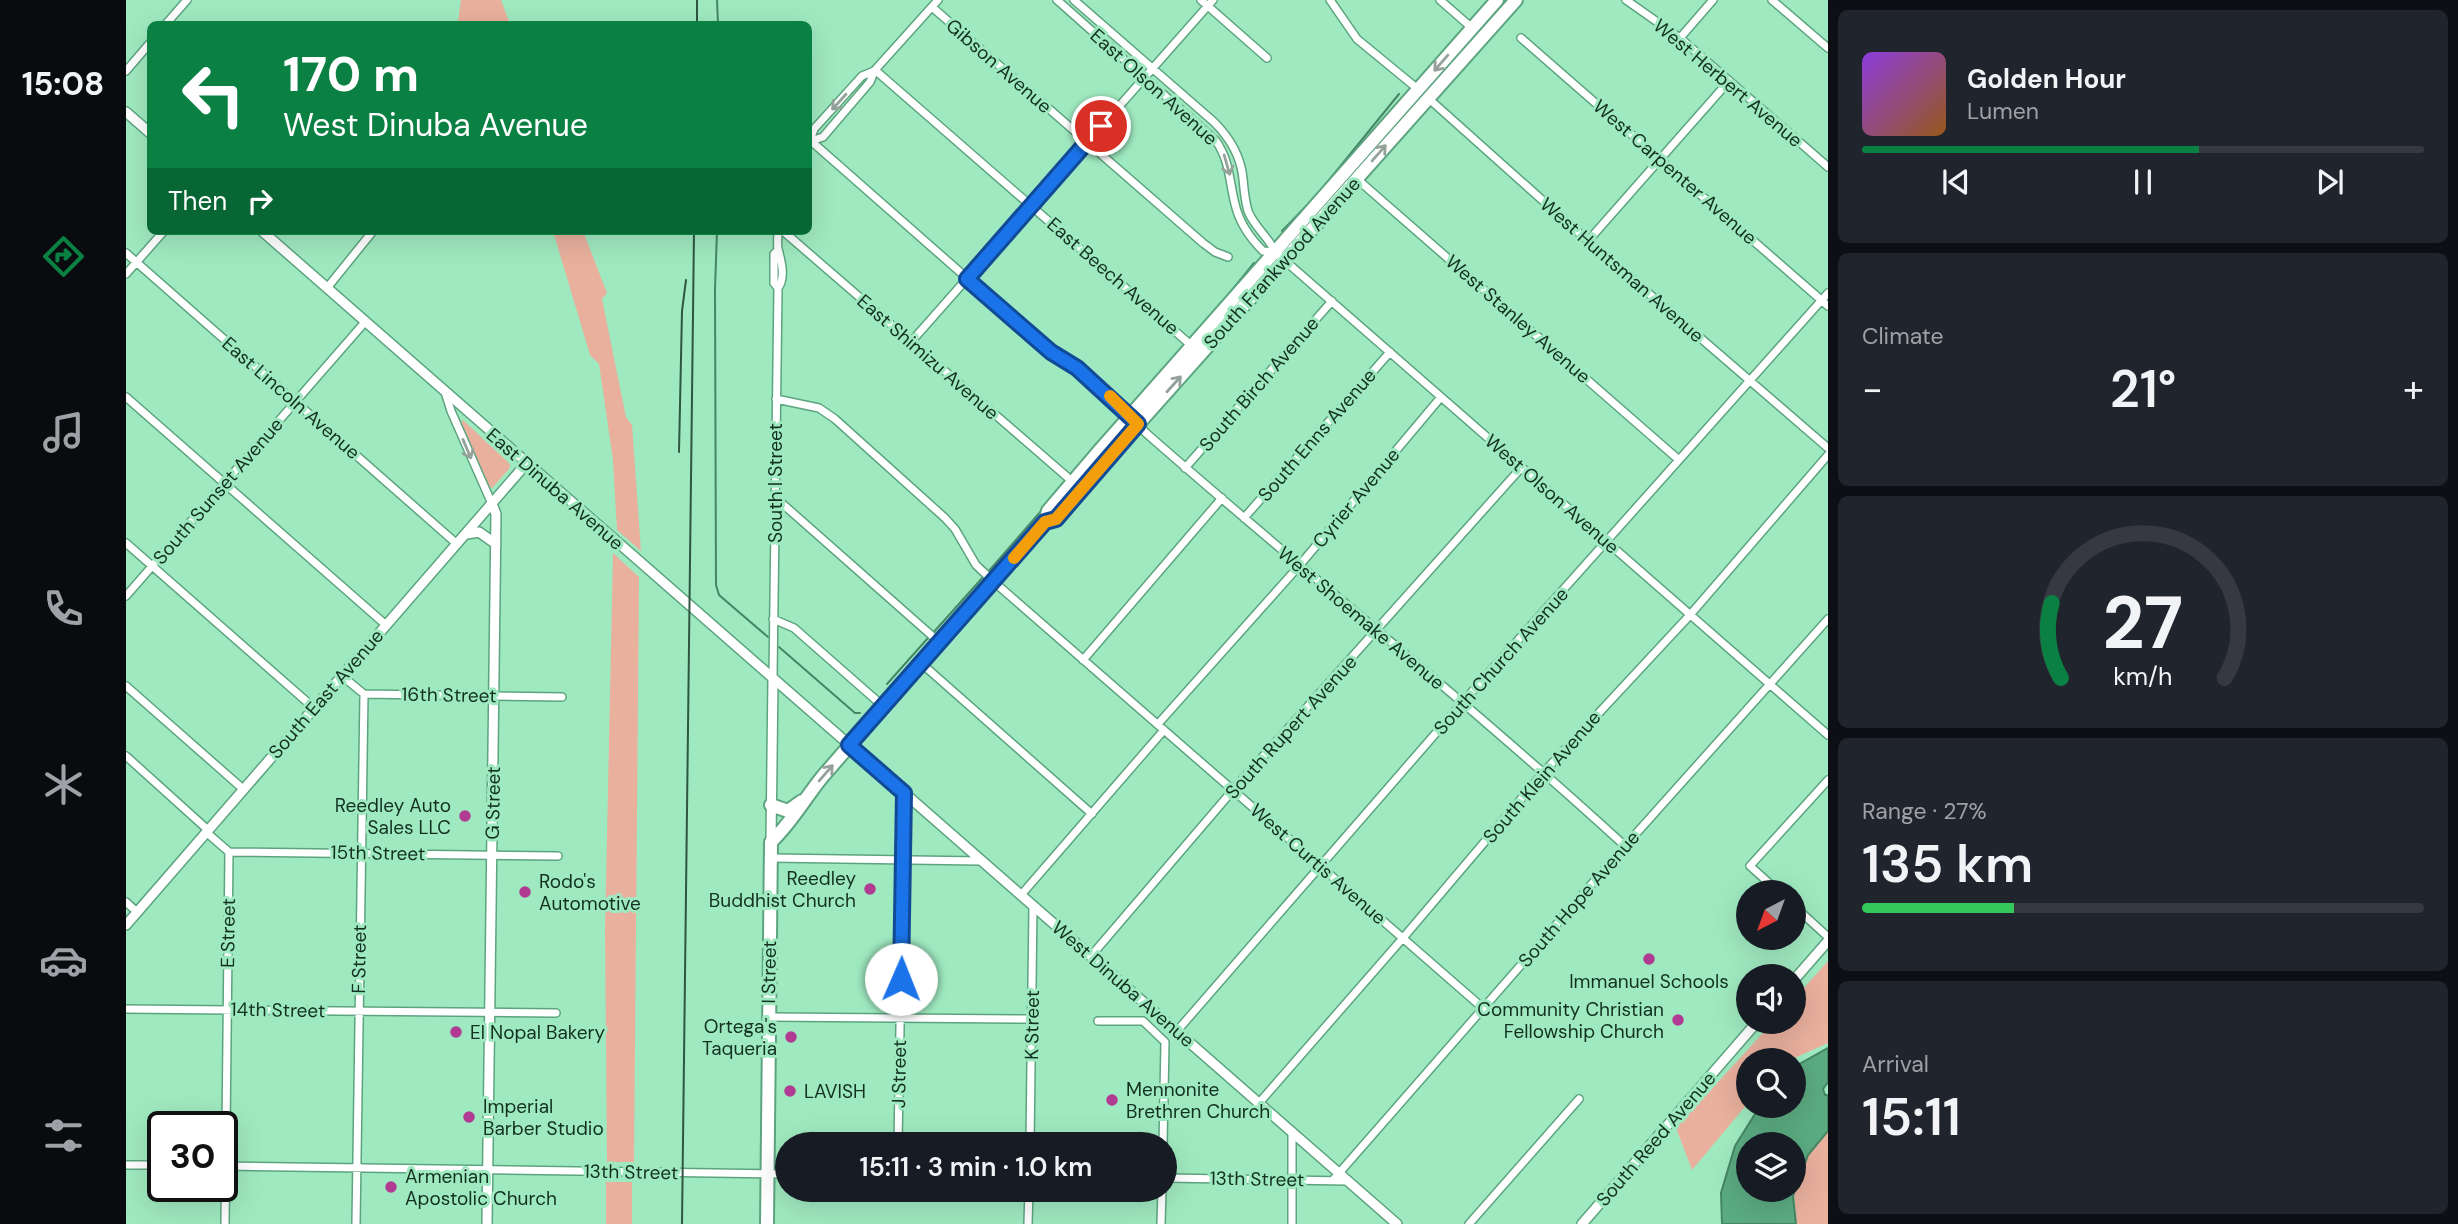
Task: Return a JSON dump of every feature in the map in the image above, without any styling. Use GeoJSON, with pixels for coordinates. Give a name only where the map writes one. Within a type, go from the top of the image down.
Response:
{"type":"FeatureCollection","features":[{"type":"Feature","properties":{"kind":"main road","name":"South Frankwood Avenue"},"geometry":{"type":"LineString","coordinates":[[1045,522],[1056,519],[1192,346],[1357,179],[1472,28],[1497,0]]}},
{"type":"Feature","properties":{"kind":"main road","name":"South Frankwood Avenue"},"geometry":{"type":"LineString","coordinates":[[771,842],[795,817],[803,801],[849,745],[1045,522],[1048,511],[1073,482],[1134,420],[1423,94],[1516,0]]}},
{"type":"Feature","properties":{"kind":"main road"},"geometry":{"type":"LineString","coordinates":[[771,805],[788,811],[803,801]]}},
{"type":"Feature","properties":{"kind":"main road","name":"I Street"},"geometry":{"type":"LineString","coordinates":[[766,1224],[771,842]]}},
{"type":"Feature","properties":{"kind":"street"},"geometry":{"type":"LineString","coordinates":[[169,21],[187,0]]}},
{"type":"Feature","properties":{"kind":"street"},"geometry":{"type":"LineString","coordinates":[[812,142],[823,137],[870,82],[875,70],[938,0]]}},
{"type":"Feature","properties":{"kind":"street","name":"East Olson Avenue"},"geometry":{"type":"LineString","coordinates":[[1057,0],[1216,141],[1228,162],[1234,203],[1245,229],[1263,251],[1280,256]]}},
{"type":"Feature","properties":{"kind":"street","name":"East Olson Avenue"},"geometry":{"type":"LineString","coordinates":[[1074,0],[1230,139],[1240,161],[1248,211],[1280,256]]}},
{"type":"Feature","properties":{"kind":"street","name":"West Huntsman Avenue"},"geometry":{"type":"LineString","coordinates":[[1331,0],[1357,39],[1828,447]]}},
{"type":"Feature","properties":{"kind":"street"},"geometry":{"type":"LineString","coordinates":[[1440,0],[1472,28]]}},
{"type":"Feature","properties":{"kind":"street","name":"West Herbert Avenue"},"geometry":{"type":"LineString","coordinates":[[1626,0],[1680,38],[1828,167]]}},
{"type":"Feature","properties":{"kind":"street"},"geometry":{"type":"LineString","coordinates":[[1680,38],[1713,0]]}},
{"type":"Feature","properties":{"kind":"street"},"geometry":{"type":"LineString","coordinates":[[1772,0],[1828,48]]}},
{"type":"Feature","properties":{"kind":"street"},"geometry":{"type":"LineString","coordinates":[[911,342],[1152,69],[1207,2],[1267,58]]}},
{"type":"Feature","properties":{"kind":"street","name":"Gibson Avenue"},"geometry":{"type":"LineString","coordinates":[[932,7],[1203,243],[1228,257]]}},
{"type":"Feature","properties":{"kind":"street","name":"West Carpenter Avenue"},"geometry":{"type":"LineString","coordinates":[[1521,38],[1825,304]]}},
{"type":"Feature","properties":{"kind":"street"},"geometry":{"type":"LineString","coordinates":[[126,71],[147,46]]}},
{"type":"Feature","properties":{"kind":"street","name":"East Beech Avenue"},"geometry":{"type":"LineString","coordinates":[[875,70],[1192,346]]}},
{"type":"Feature","properties":{"kind":"street"},"geometry":{"type":"LineString","coordinates":[[1588,240],[1729,81]]}},
{"type":"Feature","properties":{"kind":"street"},"geometry":{"type":"LineString","coordinates":[[126,112],[147,130]]}},
{"type":"Feature","properties":{"kind":"street","name":"West Shoemake Avenue"},"geometry":{"type":"LineString","coordinates":[[812,145],[1051,352],[1077,368],[1185,468],[1544,772],[1625,846]]}},
{"type":"Feature","properties":{"kind":"street","name":"West Stanley Avenue"},"geometry":{"type":"LineString","coordinates":[[1357,179],[1679,460]]}},
{"type":"Feature","properties":{"kind":"street"},"geometry":{"type":"LineString","coordinates":[[126,274],[160,235]]}},
{"type":"Feature","properties":{"kind":"street","name":"East Dinuba Avenue"},"geometry":{"type":"LineString","coordinates":[[267,235],[849,745]]}},
{"type":"Feature","properties":{"kind":"street"},"geometry":{"type":"LineString","coordinates":[[327,288],[370,235]]}},
{"type":"Feature","properties":{"kind":"street","name":"South I Street"},"geometry":{"type":"LineString","coordinates":[[773,678],[778,288],[782,283],[782,254],[778,250],[778,235]]}},
{"type":"Feature","properties":{"kind":"street","name":"East Shimizu Avenue"},"geometry":{"type":"LineString","coordinates":[[788,235],[1073,482]]}},
{"type":"Feature","properties":{"kind":"street","name":"East Lincoln Avenue"},"geometry":{"type":"LineString","coordinates":[[126,253],[457,544]]}},
{"type":"Feature","properties":{"kind":"street","name":"West Olson Avenue"},"geometry":{"type":"LineString","coordinates":[[1280,256],[1828,735]]}},
{"type":"Feature","properties":{"kind":"street","name":"South Church Avenue"},"geometry":{"type":"LineString","coordinates":[[1177,1031],[1462,703],[1750,381],[1825,304],[1828,293]]}},
{"type":"Feature","properties":{"kind":"street","name":"South Birch Avenue"},"geometry":{"type":"LineString","coordinates":[[1185,468],[1332,301]]}},
{"type":"Feature","properties":{"kind":"street","name":"South Sunset Avenue"},"geometry":{"type":"LineString","coordinates":[[126,596],[365,322]]}},
{"type":"Feature","properties":{"kind":"street","name":"South Enns Avenue"},"geometry":{"type":"LineString","coordinates":[[1244,518],[1390,352]]}},
{"type":"Feature","properties":{"kind":"street","name":"G Street"},"geometry":{"type":"LineString","coordinates":[[445,392],[496,514],[487,1224]]}},
{"type":"Feature","properties":{"kind":"street"},"geometry":{"type":"LineString","coordinates":[[126,397],[386,625]]}},
{"type":"Feature","properties":{"kind":"street","name":"Cyrier Avenue"},"geometry":{"type":"LineString","coordinates":[[1021,895],[1441,397]]}},
{"type":"Feature","properties":{"kind":"street","name":"West Curtis Avenue"},"geometry":{"type":"LineString","coordinates":[[776,399],[819,408],[835,419],[945,517],[976,565],[993,581],[1483,1009]]}},
{"type":"Feature","properties":{"kind":"street","name":"South Klein Avenue"},"geometry":{"type":"LineString","coordinates":[[1259,1103],[1544,772],[1690,615],[1828,455]]}},
{"type":"Feature","properties":{"kind":"street","name":"South East Avenue"},"geometry":{"type":"LineString","coordinates":[[126,925],[526,464]]}},
{"type":"Feature","properties":{"kind":"street","name":"South Rupert Avenue"},"geometry":{"type":"LineString","coordinates":[[1091,956],[1233,790],[1521,468]]}},
{"type":"Feature","properties":{"kind":"street"},"geometry":{"type":"LineString","coordinates":[[1083,660],[1222,498]]}},
{"type":"Feature","properties":{"kind":"street"},"geometry":{"type":"LineString","coordinates":[[777,499],[939,642]]}},
{"type":"Feature","properties":{"kind":"street"},"geometry":{"type":"LineString","coordinates":[[465,534],[476,531],[496,544]]}},
{"type":"Feature","properties":{"kind":"street"},"geometry":{"type":"LineString","coordinates":[[126,543],[314,708]]}},
{"type":"Feature","properties":{"kind":"street"},"geometry":{"type":"LineString","coordinates":[[773,619],[794,628],[884,706]]}},
{"type":"Feature","properties":{"kind":"street","name":"South Hope Avenue"},"geometry":{"type":"LineString","coordinates":[[1336,1177],[1625,846],[1828,619]]}},
{"type":"Feature","properties":{"kind":"street"},"geometry":{"type":"LineString","coordinates":[[921,663],[1092,814]]}},
{"type":"Feature","properties":{"kind":"street"},"geometry":{"type":"LineString","coordinates":[[342,676],[364,694]]}},
{"type":"Feature","properties":{"kind":"street","name":"I Street"},"geometry":{"type":"LineString","coordinates":[[771,842],[773,678]]}},
{"type":"Feature","properties":{"kind":"street"},"geometry":{"type":"LineString","coordinates":[[126,686],[243,789]]}},
{"type":"Feature","properties":{"kind":"street","name":"16th Street"},"geometry":{"type":"LineString","coordinates":[[364,694],[562,697]]}},
{"type":"Feature","properties":{"kind":"street","name":"F Street"},"geometry":{"type":"LineString","coordinates":[[356,1224],[364,694]]}},
{"type":"Feature","properties":{"kind":"street","name":"West Dinuba Avenue"},"geometry":{"type":"LineString","coordinates":[[849,745],[1292,1132],[1336,1177],[1348,1181],[1397,1224]]}},
{"type":"Feature","properties":{"kind":"street"},"geometry":{"type":"LineString","coordinates":[[126,756],[229,852]]}},
{"type":"Feature","properties":{"kind":"street"},"geometry":{"type":"LineString","coordinates":[[1766,880],[1750,866],[1828,780]]}},
{"type":"Feature","properties":{"kind":"street","name":"J Street"},"geometry":{"type":"LineString","coordinates":[[898,1132],[904,793]]}},
{"type":"Feature","properties":{"kind":"street","name":"15th Street"},"geometry":{"type":"LineString","coordinates":[[229,852],[558,856]]}},
{"type":"Feature","properties":{"kind":"street","name":"E Street"},"geometry":{"type":"LineString","coordinates":[[225,1111],[229,852]]}},
{"type":"Feature","properties":{"kind":"street"},"geometry":{"type":"LineString","coordinates":[[771,858],[981,861]]}},
{"type":"Feature","properties":{"kind":"street"},"geometry":{"type":"LineString","coordinates":[[126,902],[137,912]]}},
{"type":"Feature","properties":{"kind":"street","name":"K Street"},"geometry":{"type":"LineString","coordinates":[[1030,1132],[1033,905]]}},
{"type":"Feature","properties":{"kind":"street"},"geometry":{"type":"LineString","coordinates":[[1806,918],[1828,939],[1806,966]]}},
{"type":"Feature","properties":{"kind":"street","name":"14th Street"},"geometry":{"type":"LineString","coordinates":[[126,1009],[556,1013]]}},
{"type":"Feature","properties":{"kind":"street"},"geometry":{"type":"LineString","coordinates":[[769,1017],[1032,1019]]}},
{"type":"Feature","properties":{"kind":"street"},"geometry":{"type":"LineString","coordinates":[[1098,1021],[1146,1023],[1165,1042],[1163,1132]]}},
{"type":"Feature","properties":{"kind":"street","name":"South Reed Avenue"},"geometry":{"type":"LineString","coordinates":[[1582,1224],[1748,1034]]}},
{"type":"Feature","properties":{"kind":"street"},"geometry":{"type":"LineString","coordinates":[[1469,1224],[1579,1099]]}},
{"type":"Feature","properties":{"kind":"street"},"geometry":{"type":"LineString","coordinates":[[1292,1132],[1292,1224]]}},
{"type":"Feature","properties":{"kind":"street"},"geometry":{"type":"LineString","coordinates":[[126,1165],[147,1165]]}},
{"type":"Feature","properties":{"kind":"street","name":"13th Street"},"geometry":{"type":"LineString","coordinates":[[238,1166],[775,1174]]}},
{"type":"Feature","properties":{"kind":"street","name":"13th Street"},"geometry":{"type":"LineString","coordinates":[[1177,1178],[1293,1180],[1336,1177]]}},
{"type":"Feature","properties":{"kind":"street","name":"E Street"},"geometry":{"type":"LineString","coordinates":[[225,1202],[225,1224]]}},
{"type":"Feature","properties":{"kind":"street"},"geometry":{"type":"LineString","coordinates":[[1028,1224],[1029,1202]]}},
{"type":"Feature","properties":{"kind":"street"},"geometry":{"type":"LineString","coordinates":[[1161,1224],[1162,1202]]}},
{"type":"Feature","properties":{"kind":"shaded area"},"geometry":{"type":"Polygon","coordinates":[[[461,0],[501,0],[509,21],[458,21],[461,0]]]}},
{"type":"Feature","properties":{"kind":"shaded area"},"geometry":{"type":"Polygon","coordinates":[[[554,235],[585,235],[607,293],[602,299],[626,417],[632,425],[641,551],[617,530],[613,460],[599,364],[590,355],[554,235]]]}},
{"type":"Feature","properties":{"kind":"shaded area"},"geometry":{"type":"Polygon","coordinates":[[[463,420],[510,464],[509,469],[492,488],[488,486],[461,422],[463,420]]]}},
{"type":"Feature","properties":{"kind":"shaded area"},"geometry":{"type":"Polygon","coordinates":[[[613,553],[639,577],[634,1162],[607,1162],[605,929],[613,553]]]}},
{"type":"Feature","properties":{"kind":"shaded area"},"geometry":{"type":"Polygon","coordinates":[[[1828,961],[1828,1043],[1806,1053],[1806,1048],[1749,1048],[1762,1034],[1806,1034],[1806,986],[1828,961]]]}},
{"type":"Feature","properties":{"kind":"shaded area"},"geometry":{"type":"Polygon","coordinates":[[[1828,1048],[1828,1082],[1823,1089],[1825,1095],[1828,1095],[1828,1131],[1806,1160],[1806,1132],[1744,1132],[1752,1118],[1806,1118],[1806,1060],[1828,1048]]]}},
{"type":"Feature","properties":{"kind":"shaded area"},"geometry":{"type":"Polygon","coordinates":[[[1736,1062],[1736,1117],[1692,1170],[1676,1128],[1736,1062]]]}},
{"type":"Feature","properties":{"kind":"shaded area"},"geometry":{"type":"Polygon","coordinates":[[[1828,1130],[1828,1224],[1796,1224],[1795,1202],[1806,1202],[1808,1155],[1828,1130]]]}},
{"type":"Feature","properties":{"kind":"shaded area"},"geometry":{"type":"Polygon","coordinates":[[[1735,1146],[1736,1202],[1794,1202],[1796,1224],[1722,1224],[1721,1193],[1735,1146]]]}},
{"type":"Feature","properties":{"kind":"shaded area"},"geometry":{"type":"Polygon","coordinates":[[[606,1182],[632,1182],[632,1224],[606,1224],[606,1182]]]}},
{"type":"Feature","properties":{"kind":"waterway"},"geometry":{"type":"LineString","coordinates":[[717,0],[718,21]]}},
{"type":"Feature","properties":{"kind":"waterway"},"geometry":{"type":"LineString","coordinates":[[1321,190],[1399,94]]}},
{"type":"Feature","properties":{"kind":"waterway"},"geometry":{"type":"LineString","coordinates":[[1282,231],[1315,197]]}},
{"type":"Feature","properties":{"kind":"waterway"},"geometry":{"type":"LineString","coordinates":[[717,235],[716,585],[719,595],[768,637]]}},
{"type":"Feature","properties":{"kind":"waterway"},"geometry":{"type":"LineString","coordinates":[[1220,305],[1254,263]]}},
{"type":"Feature","properties":{"kind":"waterway"},"geometry":{"type":"LineString","coordinates":[[988,572],[1042,510]]}},
{"type":"Feature","properties":{"kind":"waterway"},"geometry":{"type":"LineString","coordinates":[[932,634],[984,576]]}},
{"type":"Feature","properties":{"kind":"waterway"},"geometry":{"type":"LineString","coordinates":[[887,684],[928,638]]}},
{"type":"Feature","properties":{"kind":"waterway"},"geometry":{"type":"LineString","coordinates":[[779,647],[855,713],[860,713]]}},
{"type":"Feature","properties":{"kind":"railway"},"geometry":{"type":"LineString","coordinates":[[697,0],[697,21]]}},
{"type":"Feature","properties":{"kind":"railway"},"geometry":{"type":"LineString","coordinates":[[682,1224],[694,235]]}},
{"type":"Feature","properties":{"kind":"railway"},"geometry":{"type":"LineString","coordinates":[[679,452],[682,311],[686,280]]}},
{"type":"Feature","properties":{"kind":"slow traffic"},"geometry":{"type":"LineString","coordinates":[[1014,558],[1045,522],[1056,519],[1138,424],[1110,396]]}},
{"type":"Feature","properties":{"kind":"place","name":"Reedley Auto Sales LLC"},"geometry":{"type":"Point","coordinates":[465,816]}},
{"type":"Feature","properties":{"kind":"place","name":"Reedley Buddhist Church"},"geometry":{"type":"Point","coordinates":[870,889]}},
{"type":"Feature","properties":{"kind":"place","name":"Rodo's Automotive"},"geometry":{"type":"Point","coordinates":[525,892]}},
{"type":"Feature","properties":{"kind":"place","name":"Immanuel Schools"},"geometry":{"type":"Point","coordinates":[1649,959]}},
{"type":"Feature","properties":{"kind":"place","name":"Community Christian Fellowship Church"},"geometry":{"type":"Point","coordinates":[1678,1020]}},
{"type":"Feature","properties":{"kind":"place","name":"El Nopal Bakery"},"geometry":{"type":"Point","coordinates":[456,1032]}},
{"type":"Feature","properties":{"kind":"place","name":"Ortega's Taqueria"},"geometry":{"type":"Point","coordinates":[791,1037]}},
{"type":"Feature","properties":{"kind":"place","name":"LAVISH"},"geometry":{"type":"Point","coordinates":[790,1091]}},
{"type":"Feature","properties":{"kind":"place","name":"Mennonite Brethren Church"},"geometry":{"type":"Point","coordinates":[1112,1100]}},
{"type":"Feature","properties":{"kind":"place","name":"Imperial Barber Studio"},"geometry":{"type":"Point","coordinates":[469,1117]}},
{"type":"Feature","properties":{"kind":"place","name":"Armenian Apostolic Church"},"geometry":{"type":"Point","coordinates":[391,1187]}},
{"type":"Feature","properties":{"kind":"route"},"geometry":{"type":"LineString","coordinates":[[901,979],[904,793],[849,745],[1045,522],[1056,519],[1138,424],[1077,368],[1051,352],[967,279],[1101,126]]}}]}
